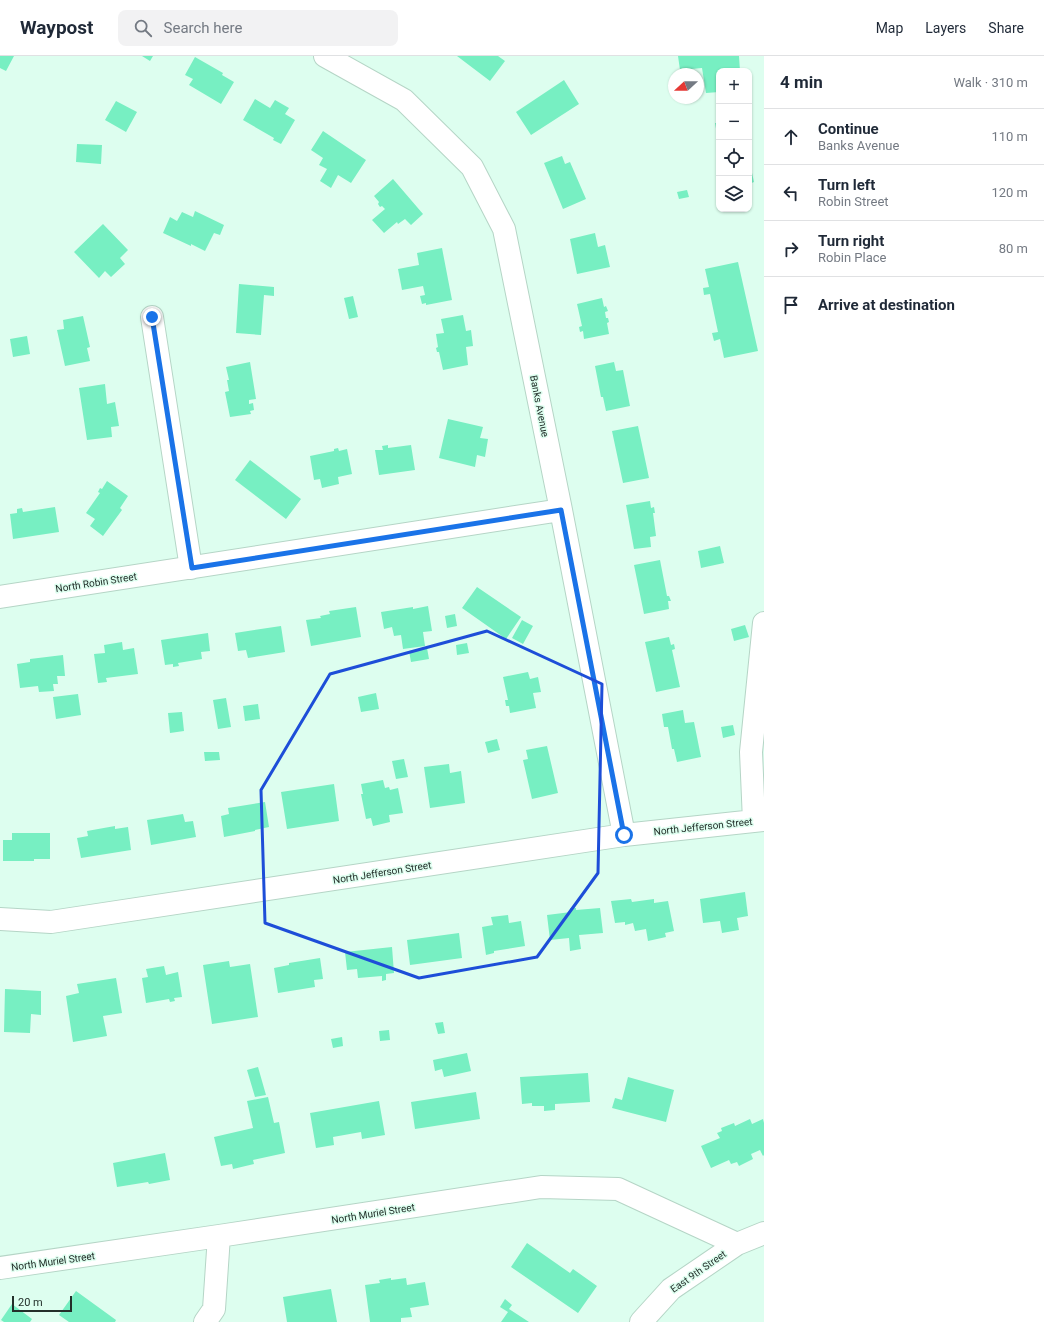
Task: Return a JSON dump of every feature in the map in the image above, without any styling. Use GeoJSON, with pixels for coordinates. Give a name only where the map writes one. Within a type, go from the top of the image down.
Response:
{"type":"FeatureCollection","features":[{"type":"Feature","properties":{"kind":"street","name":"Banks Avenue"},"geometry":{"type":"LineString","coordinates":[[325,56],[404,100],[472,167],[504,229],[561,510],[624,835]]}},
{"type":"Feature","properties":{"kind":"street"},"geometry":{"type":"LineString","coordinates":[[152,317],[192,568]]}},
{"type":"Feature","properties":{"kind":"street","name":"North Robin Street"},"geometry":{"type":"LineString","coordinates":[[0,597],[561,510]]}},
{"type":"Feature","properties":{"kind":"street"},"geometry":{"type":"LineString","coordinates":[[759,820],[751,752],[764,623]]}},
{"type":"Feature","properties":{"kind":"street","name":"North Jefferson Street"},"geometry":{"type":"LineString","coordinates":[[0,919],[52,922],[624,835],[759,820]]}},
{"type":"Feature","properties":{"kind":"street","name":"North Muriel Street"},"geometry":{"type":"LineString","coordinates":[[0,1268],[541,1187],[618,1189],[737,1244]]}},
{"type":"Feature","properties":{"kind":"street","name":"East 9th Street"},"geometry":{"type":"LineString","coordinates":[[641,1322],[671,1289],[737,1244],[764,1233]]}},
{"type":"Feature","properties":{"kind":"street"},"geometry":{"type":"LineString","coordinates":[[205,1322],[214,1309],[219,1236]]}},
{"type":"Feature","properties":{"kind":"highlighted area"},"geometry":{"type":"Polygon","coordinates":[[[487,631],[602,684],[598,873],[537,957],[419,978],[265,923],[261,790],[330,674],[487,631]]]}},
{"type":"Feature","properties":{"kind":"building"},"geometry":{"type":"Polygon","coordinates":[[[0,56],[14,56],[6,71],[0,68],[0,56]]]}},
{"type":"Feature","properties":{"kind":"building"},"geometry":{"type":"Polygon","coordinates":[[[142,56],[153,56],[150,61],[142,56]]]}},
{"type":"Feature","properties":{"kind":"building"},"geometry":{"type":"Polygon","coordinates":[[[457,56],[498,56],[505,61],[490,81],[457,56]]]}},
{"type":"Feature","properties":{"kind":"building"},"geometry":{"type":"Polygon","coordinates":[[[678,56],[739,56],[740,68],[716,68],[716,92],[706,93],[704,68],[680,68],[678,56]]]}},
{"type":"Feature","properties":{"kind":"building"},"geometry":{"type":"Polygon","coordinates":[[[195,57],[223,73],[222,75],[234,82],[221,104],[189,85],[193,79],[185,75],[195,57]]]}},
{"type":"Feature","properties":{"kind":"building"},"geometry":{"type":"Polygon","coordinates":[[[564,80],[579,104],[531,135],[516,112],[564,80]]]}},
{"type":"Feature","properties":{"kind":"building"},"geometry":{"type":"Polygon","coordinates":[[[255,99],[270,108],[275,100],[289,108],[285,114],[295,120],[281,144],[273,140],[274,138],[243,120],[255,99]]]}},
{"type":"Feature","properties":{"kind":"building"},"geometry":{"type":"Polygon","coordinates":[[[116,101],[137,112],[126,132],[105,120],[116,101]]]}},
{"type":"Feature","properties":{"kind":"building"},"geometry":{"type":"Polygon","coordinates":[[[323,131],[366,160],[351,183],[338,175],[331,188],[320,181],[327,169],[319,165],[323,158],[311,150],[323,131]]]}},
{"type":"Feature","properties":{"kind":"building"},"geometry":{"type":"Polygon","coordinates":[[[77,144],[102,145],[101,164],[76,162],[77,144]]]}},
{"type":"Feature","properties":{"kind":"building"},"geometry":{"type":"Polygon","coordinates":[[[562,156],[565,164],[570,162],[586,199],[563,209],[544,163],[562,156]]]}},
{"type":"Feature","properties":{"kind":"building"},"geometry":{"type":"Polygon","coordinates":[[[393,179],[423,214],[411,225],[405,219],[398,224],[397,222],[384,233],[372,220],[385,209],[382,206],[380,207],[378,204],[379,202],[374,196],[393,179]]]}},
{"type":"Feature","properties":{"kind":"building"},"geometry":{"type":"Polygon","coordinates":[[[687,190],[689,197],[679,199],[677,192],[687,190]]]}},
{"type":"Feature","properties":{"kind":"building"},"geometry":{"type":"Polygon","coordinates":[[[195,211],[224,225],[220,235],[214,233],[205,251],[163,233],[170,217],[177,221],[182,212],[193,217],[195,211]]]}},
{"type":"Feature","properties":{"kind":"building"},"geometry":{"type":"Polygon","coordinates":[[[103,224],[128,250],[120,258],[125,264],[111,277],[105,271],[99,278],[74,252],[103,224]]]}},
{"type":"Feature","properties":{"kind":"building"},"geometry":{"type":"Polygon","coordinates":[[[595,233],[598,247],[605,245],[610,267],[577,274],[570,239],[595,233]]]}},
{"type":"Feature","properties":{"kind":"building"},"geometry":{"type":"Polygon","coordinates":[[[442,248],[452,300],[426,305],[426,303],[422,304],[420,296],[425,295],[423,286],[402,290],[398,269],[419,265],[417,253],[442,248]]]}},
{"type":"Feature","properties":{"kind":"building"},"geometry":{"type":"Polygon","coordinates":[[[738,262],[758,351],[724,358],[720,339],[714,341],[712,333],[718,332],[710,294],[704,295],[703,288],[709,287],[705,269],[738,262]]]}},
{"type":"Feature","properties":{"kind":"building"},"geometry":{"type":"Polygon","coordinates":[[[239,284],[274,287],[274,296],[264,295],[261,335],[236,333],[239,284]]]}},
{"type":"Feature","properties":{"kind":"building"},"geometry":{"type":"Polygon","coordinates":[[[353,296],[358,317],[349,319],[344,298],[353,296]]]}},
{"type":"Feature","properties":{"kind":"building"},"geometry":{"type":"Polygon","coordinates":[[[602,298],[604,307],[606,306],[608,311],[605,312],[606,318],[608,318],[609,322],[607,323],[609,334],[584,339],[583,331],[580,332],[579,327],[582,326],[577,304],[602,298]]]}},
{"type":"Feature","properties":{"kind":"building"},"geometry":{"type":"Polygon","coordinates":[[[463,315],[466,331],[471,330],[473,346],[466,347],[468,365],[443,370],[439,352],[437,352],[436,348],[438,347],[436,334],[444,333],[441,319],[463,315]]]}},
{"type":"Feature","properties":{"kind":"building"},"geometry":{"type":"Polygon","coordinates":[[[83,316],[90,347],[87,348],[90,361],[65,366],[57,330],[64,329],[63,320],[83,316]]]}},
{"type":"Feature","properties":{"kind":"building"},"geometry":{"type":"Polygon","coordinates":[[[27,336],[30,354],[13,357],[10,339],[27,336]]]}},
{"type":"Feature","properties":{"kind":"building"},"geometry":{"type":"Polygon","coordinates":[[[250,362],[256,399],[249,400],[249,404],[253,403],[254,410],[250,411],[251,414],[230,417],[225,392],[229,391],[227,380],[229,380],[226,367],[250,362]]]}},
{"type":"Feature","properties":{"kind":"building"},"geometry":{"type":"Polygon","coordinates":[[[614,362],[616,371],[623,370],[630,406],[606,411],[603,397],[601,397],[595,366],[614,362]]]}},
{"type":"Feature","properties":{"kind":"building"},"geometry":{"type":"Polygon","coordinates":[[[105,384],[107,404],[115,402],[119,426],[111,427],[112,437],[87,440],[79,388],[105,384]]]}},
{"type":"Feature","properties":{"kind":"building"},"geometry":{"type":"Polygon","coordinates":[[[448,419],[483,427],[480,438],[488,439],[485,457],[477,455],[475,467],[439,458],[448,419]]]}},
{"type":"Feature","properties":{"kind":"building"},"geometry":{"type":"Polygon","coordinates":[[[638,426],[649,478],[623,483],[612,431],[638,426]]]}},
{"type":"Feature","properties":{"kind":"building"},"geometry":{"type":"Polygon","coordinates":[[[388,445],[388,448],[411,445],[415,470],[379,475],[375,450],[383,450],[382,446],[388,445]]]}},
{"type":"Feature","properties":{"kind":"building"},"geometry":{"type":"Polygon","coordinates":[[[338,448],[339,451],[347,449],[352,474],[338,477],[339,484],[322,488],[320,479],[314,480],[310,456],[334,451],[334,449],[338,448]]]}},
{"type":"Feature","properties":{"kind":"building"},"geometry":{"type":"Polygon","coordinates":[[[250,460],[301,499],[286,519],[235,480],[250,460]]]}},
{"type":"Feature","properties":{"kind":"building"},"geometry":{"type":"Polygon","coordinates":[[[107,481],[128,496],[120,508],[122,510],[103,536],[90,526],[95,519],[86,513],[100,493],[98,492],[100,488],[102,489],[107,481]]]}},
{"type":"Feature","properties":{"kind":"building"},"geometry":{"type":"Polygon","coordinates":[[[650,501],[651,508],[654,507],[655,513],[653,513],[656,536],[650,537],[651,547],[634,549],[626,505],[650,501]]]}},
{"type":"Feature","properties":{"kind":"building"},"geometry":{"type":"Polygon","coordinates":[[[55,507],[59,532],[13,539],[10,514],[17,513],[17,509],[22,508],[23,512],[55,507]]]}},
{"type":"Feature","properties":{"kind":"building"},"geometry":{"type":"Polygon","coordinates":[[[720,546],[724,563],[701,568],[698,551],[720,546]]]}},
{"type":"Feature","properties":{"kind":"building"},"geometry":{"type":"Polygon","coordinates":[[[660,560],[667,596],[669,596],[671,601],[668,601],[669,609],[644,614],[634,565],[660,560]]]}},
{"type":"Feature","properties":{"kind":"building"},"geometry":{"type":"Polygon","coordinates":[[[477,587],[521,617],[506,639],[462,608],[477,587]]]}},
{"type":"Feature","properties":{"kind":"building"},"geometry":{"type":"Polygon","coordinates":[[[428,606],[432,631],[423,632],[425,646],[403,649],[401,635],[394,636],[392,627],[384,629],[381,612],[428,606]]]}},
{"type":"Feature","properties":{"kind":"building"},"geometry":{"type":"Polygon","coordinates":[[[356,607],[361,637],[311,646],[306,620],[321,618],[320,616],[330,614],[329,611],[356,607]]]}},
{"type":"Feature","properties":{"kind":"building"},"geometry":{"type":"Polygon","coordinates":[[[455,614],[457,626],[447,628],[445,616],[455,614]]]}},
{"type":"Feature","properties":{"kind":"building"},"geometry":{"type":"Polygon","coordinates":[[[522,620],[533,626],[523,644],[512,638],[522,620]]]}},
{"type":"Feature","properties":{"kind":"building"},"geometry":{"type":"Polygon","coordinates":[[[745,625],[749,637],[734,641],[731,629],[745,625]]]}},
{"type":"Feature","properties":{"kind":"building"},"geometry":{"type":"Polygon","coordinates":[[[281,626],[285,652],[248,658],[246,650],[238,651],[235,633],[281,626]]]}},
{"type":"Feature","properties":{"kind":"building"},"geometry":{"type":"Polygon","coordinates":[[[208,633],[210,651],[201,652],[202,659],[178,663],[179,666],[173,667],[173,664],[165,665],[161,640],[208,633]]]}},
{"type":"Feature","properties":{"kind":"building"},"geometry":{"type":"Polygon","coordinates":[[[669,637],[671,645],[674,644],[675,649],[672,650],[680,687],[656,692],[645,642],[669,637]]]}},
{"type":"Feature","properties":{"kind":"building"},"geometry":{"type":"Polygon","coordinates":[[[122,642],[123,650],[134,648],[138,674],[106,678],[107,682],[98,683],[94,654],[105,653],[104,645],[122,642]]]}},
{"type":"Feature","properties":{"kind":"building"},"geometry":{"type":"Polygon","coordinates":[[[467,643],[469,653],[457,655],[456,645],[467,643]]]}},
{"type":"Feature","properties":{"kind":"building"},"geometry":{"type":"Polygon","coordinates":[[[427,648],[429,659],[411,662],[409,651],[427,648]]]}},
{"type":"Feature","properties":{"kind":"building"},"geometry":{"type":"Polygon","coordinates":[[[63,655],[65,676],[57,676],[58,684],[53,684],[54,691],[39,692],[38,686],[20,688],[17,664],[30,662],[30,659],[63,655]]]}},
{"type":"Feature","properties":{"kind":"building"},"geometry":{"type":"Polygon","coordinates":[[[528,672],[530,679],[538,677],[541,692],[533,693],[536,708],[510,713],[509,706],[506,706],[505,700],[508,700],[503,677],[528,672]]]}},
{"type":"Feature","properties":{"kind":"building"},"geometry":{"type":"Polygon","coordinates":[[[376,693],[379,709],[361,712],[358,697],[376,693]]]}},
{"type":"Feature","properties":{"kind":"building"},"geometry":{"type":"Polygon","coordinates":[[[78,694],[81,715],[56,719],[53,697],[78,694]]]}},
{"type":"Feature","properties":{"kind":"building"},"geometry":{"type":"Polygon","coordinates":[[[226,698],[231,727],[218,729],[213,700],[226,698]]]}},
{"type":"Feature","properties":{"kind":"building"},"geometry":{"type":"Polygon","coordinates":[[[258,704],[260,719],[245,721],[243,706],[258,704]]]}},
{"type":"Feature","properties":{"kind":"building"},"geometry":{"type":"Polygon","coordinates":[[[683,710],[685,723],[694,722],[701,757],[677,762],[674,749],[672,749],[668,727],[664,727],[662,714],[683,710]]]}},
{"type":"Feature","properties":{"kind":"building"},"geometry":{"type":"Polygon","coordinates":[[[182,712],[184,731],[170,733],[168,713],[182,712]]]}},
{"type":"Feature","properties":{"kind":"building"},"geometry":{"type":"Polygon","coordinates":[[[733,725],[735,735],[723,738],[721,727],[733,725]]]}},
{"type":"Feature","properties":{"kind":"building"},"geometry":{"type":"Polygon","coordinates":[[[497,739],[500,750],[488,753],[485,742],[497,739]]]}},
{"type":"Feature","properties":{"kind":"building"},"geometry":{"type":"Polygon","coordinates":[[[547,746],[558,793],[532,799],[523,760],[528,759],[526,750],[547,746]]]}},
{"type":"Feature","properties":{"kind":"building"},"geometry":{"type":"Polygon","coordinates":[[[204,752],[219,752],[220,760],[205,761],[204,752]]]}},
{"type":"Feature","properties":{"kind":"building"},"geometry":{"type":"Polygon","coordinates":[[[404,759],[408,777],[396,779],[392,761],[404,759]]]}},
{"type":"Feature","properties":{"kind":"building"},"geometry":{"type":"Polygon","coordinates":[[[449,764],[450,773],[461,771],[465,803],[430,808],[424,767],[449,764]]]}},
{"type":"Feature","properties":{"kind":"building"},"geometry":{"type":"Polygon","coordinates":[[[383,780],[385,788],[389,787],[390,790],[398,788],[403,813],[389,815],[390,822],[373,826],[371,818],[366,819],[361,794],[363,794],[361,784],[383,780]]]}},
{"type":"Feature","properties":{"kind":"building"},"geometry":{"type":"Polygon","coordinates":[[[334,784],[339,821],[287,829],[281,792],[334,784]]]}},
{"type":"Feature","properties":{"kind":"building"},"geometry":{"type":"Polygon","coordinates":[[[265,802],[269,827],[224,837],[221,816],[229,814],[228,808],[265,802]]]}},
{"type":"Feature","properties":{"kind":"building"},"geometry":{"type":"Polygon","coordinates":[[[183,814],[185,822],[193,821],[196,837],[151,845],[147,820],[183,814]]]}},
{"type":"Feature","properties":{"kind":"building"},"geometry":{"type":"Polygon","coordinates":[[[115,826],[115,829],[128,827],[131,850],[81,858],[77,838],[88,836],[87,831],[115,826]]]}},
{"type":"Feature","properties":{"kind":"building"},"geometry":{"type":"Polygon","coordinates":[[[12,833],[50,833],[50,859],[34,859],[34,861],[3,861],[3,840],[12,840],[12,833]]]}},
{"type":"Feature","properties":{"kind":"building"},"geometry":{"type":"Polygon","coordinates":[[[745,892],[748,916],[737,918],[739,930],[722,933],[720,921],[703,923],[700,899],[745,892]]]}},
{"type":"Feature","properties":{"kind":"building"},"geometry":{"type":"Polygon","coordinates":[[[631,899],[632,902],[654,899],[654,903],[668,901],[674,931],[665,933],[666,937],[648,941],[646,929],[635,931],[633,923],[625,925],[625,922],[615,923],[611,901],[631,899]]]}},
{"type":"Feature","properties":{"kind":"building"},"geometry":{"type":"Polygon","coordinates":[[[570,908],[576,908],[576,910],[600,908],[603,933],[579,935],[581,949],[570,951],[569,938],[550,940],[547,915],[571,912],[570,908]]]}},
{"type":"Feature","properties":{"kind":"building"},"geometry":{"type":"Polygon","coordinates":[[[508,915],[509,923],[521,921],[525,946],[494,951],[494,953],[486,955],[482,927],[493,925],[491,917],[508,915]]]}},
{"type":"Feature","properties":{"kind":"building"},"geometry":{"type":"Polygon","coordinates":[[[459,933],[462,958],[410,965],[407,940],[459,933]]]}},
{"type":"Feature","properties":{"kind":"building"},"geometry":{"type":"Polygon","coordinates":[[[392,947],[394,973],[386,974],[386,980],[382,981],[382,976],[358,978],[357,969],[347,970],[345,952],[392,947]]]}},
{"type":"Feature","properties":{"kind":"building"},"geometry":{"type":"Polygon","coordinates":[[[320,958],[323,979],[314,980],[315,987],[278,993],[274,968],[289,965],[289,963],[320,958]]]}},
{"type":"Feature","properties":{"kind":"building"},"geometry":{"type":"Polygon","coordinates":[[[229,961],[230,967],[250,964],[258,1017],[212,1024],[203,965],[229,961]]]}},
{"type":"Feature","properties":{"kind":"building"},"geometry":{"type":"Polygon","coordinates":[[[164,966],[166,975],[178,972],[182,997],[174,998],[175,1001],[170,1002],[169,999],[146,1003],[142,978],[148,977],[146,969],[164,966]]]}},
{"type":"Feature","properties":{"kind":"building"},"geometry":{"type":"Polygon","coordinates":[[[116,978],[122,1013],[103,1016],[107,1036],[73,1042],[66,996],[79,993],[77,984],[116,978]]]}},
{"type":"Feature","properties":{"kind":"building"},"geometry":{"type":"Polygon","coordinates":[[[5,989],[41,991],[41,1015],[31,1014],[30,1033],[4,1032],[5,989]]]}},
{"type":"Feature","properties":{"kind":"building"},"geometry":{"type":"Polygon","coordinates":[[[443,1022],[445,1033],[438,1034],[435,1023],[443,1022]]]}},
{"type":"Feature","properties":{"kind":"building"},"geometry":{"type":"Polygon","coordinates":[[[389,1030],[390,1040],[380,1041],[379,1031],[389,1030]]]}},
{"type":"Feature","properties":{"kind":"building"},"geometry":{"type":"Polygon","coordinates":[[[342,1037],[343,1046],[333,1048],[331,1039],[342,1037]]]}},
{"type":"Feature","properties":{"kind":"building"},"geometry":{"type":"Polygon","coordinates":[[[467,1053],[471,1071],[444,1077],[442,1069],[435,1071],[433,1060],[467,1053]]]}},
{"type":"Feature","properties":{"kind":"building"},"geometry":{"type":"Polygon","coordinates":[[[258,1067],[266,1095],[255,1097],[247,1070],[258,1067]]]}},
{"type":"Feature","properties":{"kind":"building"},"geometry":{"type":"Polygon","coordinates":[[[588,1073],[590,1102],[555,1104],[555,1110],[544,1111],[544,1106],[532,1106],[532,1103],[522,1104],[520,1077],[588,1073]]]}},
{"type":"Feature","properties":{"kind":"building"},"geometry":{"type":"Polygon","coordinates":[[[628,1077],[674,1090],[666,1122],[612,1108],[615,1098],[622,1100],[628,1077]]]}},
{"type":"Feature","properties":{"kind":"building"},"geometry":{"type":"Polygon","coordinates":[[[476,1092],[480,1119],[415,1129],[411,1102],[476,1092]]]}},
{"type":"Feature","properties":{"kind":"building"},"geometry":{"type":"Polygon","coordinates":[[[268,1097],[274,1123],[279,1122],[285,1153],[253,1160],[254,1164],[233,1169],[232,1164],[221,1166],[214,1137],[253,1128],[247,1101],[268,1097]]]}},
{"type":"Feature","properties":{"kind":"building"},"geometry":{"type":"Polygon","coordinates":[[[379,1101],[385,1135],[362,1139],[361,1132],[333,1137],[334,1145],[316,1148],[310,1113],[379,1101]]]}},
{"type":"Feature","properties":{"kind":"building"},"geometry":{"type":"Polygon","coordinates":[[[750,1119],[752,1124],[763,1119],[764,1155],[763,1156],[760,1150],[751,1154],[753,1159],[739,1166],[737,1162],[731,1164],[729,1160],[711,1168],[701,1146],[720,1138],[717,1133],[722,1131],[721,1128],[734,1123],[735,1126],[750,1119]]]}},
{"type":"Feature","properties":{"kind":"building"},"geometry":{"type":"Polygon","coordinates":[[[165,1153],[170,1180],[149,1184],[148,1182],[117,1187],[113,1163],[165,1153]]]}},
{"type":"Feature","properties":{"kind":"building"},"geometry":{"type":"Polygon","coordinates":[[[527,1243],[570,1273],[573,1269],[597,1286],[578,1313],[511,1267],[527,1243]]]}},
{"type":"Feature","properties":{"kind":"building"},"geometry":{"type":"Polygon","coordinates":[[[391,1278],[391,1280],[406,1278],[407,1285],[425,1282],[429,1305],[410,1308],[412,1317],[401,1318],[401,1322],[370,1322],[365,1285],[380,1283],[379,1280],[391,1278]]]}},
{"type":"Feature","properties":{"kind":"building"},"geometry":{"type":"Polygon","coordinates":[[[331,1289],[337,1322],[287,1322],[283,1297],[331,1289]]]}},
{"type":"Feature","properties":{"kind":"building"},"geometry":{"type":"Polygon","coordinates":[[[76,1291],[116,1320],[115,1322],[69,1322],[59,1315],[76,1291]]]}},
{"type":"Feature","properties":{"kind":"building"},"geometry":{"type":"Polygon","coordinates":[[[505,1299],[512,1305],[509,1309],[529,1322],[501,1322],[508,1312],[500,1307],[505,1299]]]}},
{"type":"Feature","properties":{"kind":"building"},"geometry":{"type":"Polygon","coordinates":[[[12,1304],[32,1319],[30,1322],[4,1322],[1,1320],[12,1304]]]}},
{"type":"Feature","properties":{"kind":"route"},"geometry":{"type":"LineString","coordinates":[[152,317],[192,568],[561,510],[624,835]]}}]}
